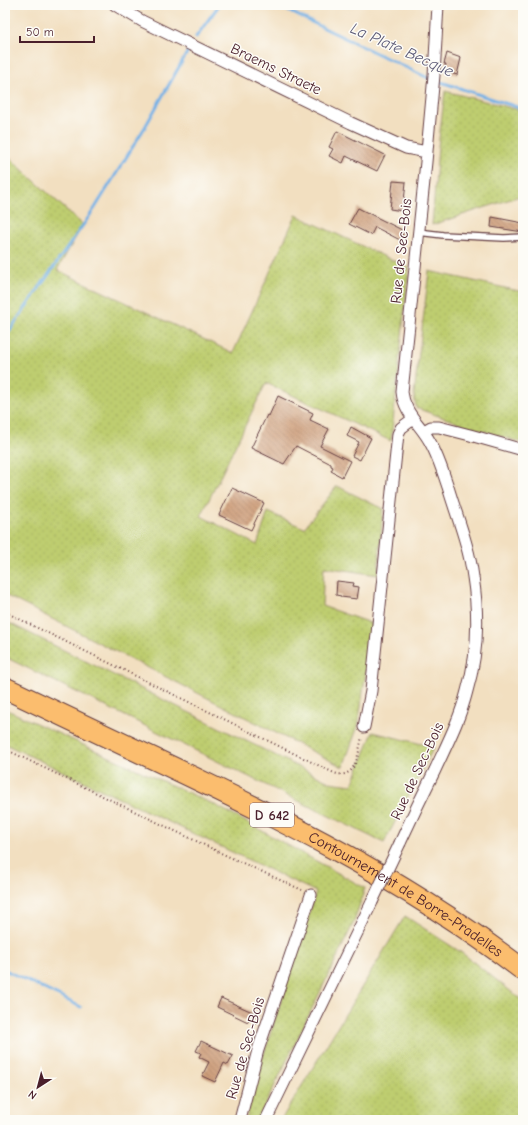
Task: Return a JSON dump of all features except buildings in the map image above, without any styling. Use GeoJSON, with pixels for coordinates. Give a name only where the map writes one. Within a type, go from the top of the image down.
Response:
{"type":"FeatureCollection","features":[{"type":"Feature","properties":{"kind":"highway","name":"D 642"},"geometry":{"type":"LineString","coordinates":[[5,672],[230,779],[333,831],[417,880],[523,952]]}},
{"type":"Feature","properties":{"kind":"highway","name":"Contournement de Borre-Pradelles"},"geometry":{"type":"LineString","coordinates":[[5,688],[322,841],[426,903],[482,940],[523,970]]}},
{"type":"Feature","properties":{"kind":"street","name":"Braems Straete"},"geometry":{"type":"LineString","coordinates":[[115,5],[142,21],[351,123],[406,148],[427,152]]}},
{"type":"Feature","properties":{"kind":"street","name":"Rue de Sec-Bois"},"geometry":{"type":"LineString","coordinates":[[266,1120],[445,749],[460,712],[471,675],[476,642],[477,622],[474,578],[468,550],[439,461],[424,431],[413,419],[406,407],[402,388],[427,152],[438,5]]}},
{"type":"Feature","properties":{"kind":"street"},"geometry":{"type":"LineString","coordinates":[[364,727],[372,691],[398,434],[401,428],[413,419]]}},
{"type":"Feature","properties":{"kind":"street"},"geometry":{"type":"LineString","coordinates":[[424,431],[431,427],[439,427],[523,450]]}},
{"type":"Feature","properties":{"kind":"street","name":"Rue de Sec-Bois"},"geometry":{"type":"LineString","coordinates":[[240,1120],[258,1050],[311,895]]}},
{"type":"Feature","properties":{"kind":"lane"},"geometry":{"type":"LineString","coordinates":[[418,232],[442,235],[523,238]]}},
{"type":"Feature","properties":{"kind":"path"},"geometry":{"type":"LineString","coordinates":[[5,612],[339,774],[350,773],[354,767],[364,727]]}},
{"type":"Feature","properties":{"kind":"path"},"geometry":{"type":"LineString","coordinates":[[5,749],[311,895]]}},
{"type":"Feature","properties":{"kind":"green space"},"geometry":{"type":"Polygon","coordinates":[[[445,91],[523,111],[523,195],[432,225],[438,147],[445,91]]]}},
{"type":"Feature","properties":{"kind":"green space"},"geometry":{"type":"Polygon","coordinates":[[[5,154],[83,225],[57,270],[233,353],[296,215],[409,268],[391,441],[266,383],[201,516],[257,545],[268,512],[304,528],[337,486],[383,509],[378,575],[324,567],[322,606],[373,624],[358,726],[343,767],[5,595],[5,154]]]}},
{"type":"Feature","properties":{"kind":"green space"},"geometry":{"type":"Polygon","coordinates":[[[429,271],[523,292],[523,443],[467,426],[416,408],[414,394],[429,271]]]}},
{"type":"Feature","properties":{"kind":"green space"},"geometry":{"type":"Polygon","coordinates":[[[5,621],[329,782],[352,785],[373,732],[434,747],[384,843],[5,657],[5,621]]]}},
{"type":"Feature","properties":{"kind":"green space"},"geometry":{"type":"Polygon","coordinates":[[[5,709],[217,806],[365,888],[354,922],[258,1120],[246,1120],[260,1066],[316,892],[5,744],[5,709]]]}},
{"type":"Feature","properties":{"kind":"green space"},"geometry":{"type":"Polygon","coordinates":[[[405,916],[462,953],[523,1001],[523,1120],[281,1120],[405,916]]]}},
{"type":"Feature","properties":{"kind":"waterway"},"geometry":{"type":"LineString","coordinates":[[196,37],[219,5]]}},
{"type":"Feature","properties":{"kind":"waterway","name":"La Plate Becque"},"geometry":{"type":"LineString","coordinates":[[276,5],[426,77],[523,109]]}},
{"type":"Feature","properties":{"kind":"waterway"},"geometry":{"type":"LineString","coordinates":[[5,337],[95,208],[145,127],[188,51]]}},
{"type":"Feature","properties":{"kind":"waterway"},"geometry":{"type":"LineString","coordinates":[[5,970],[81,1007]]}}]}
